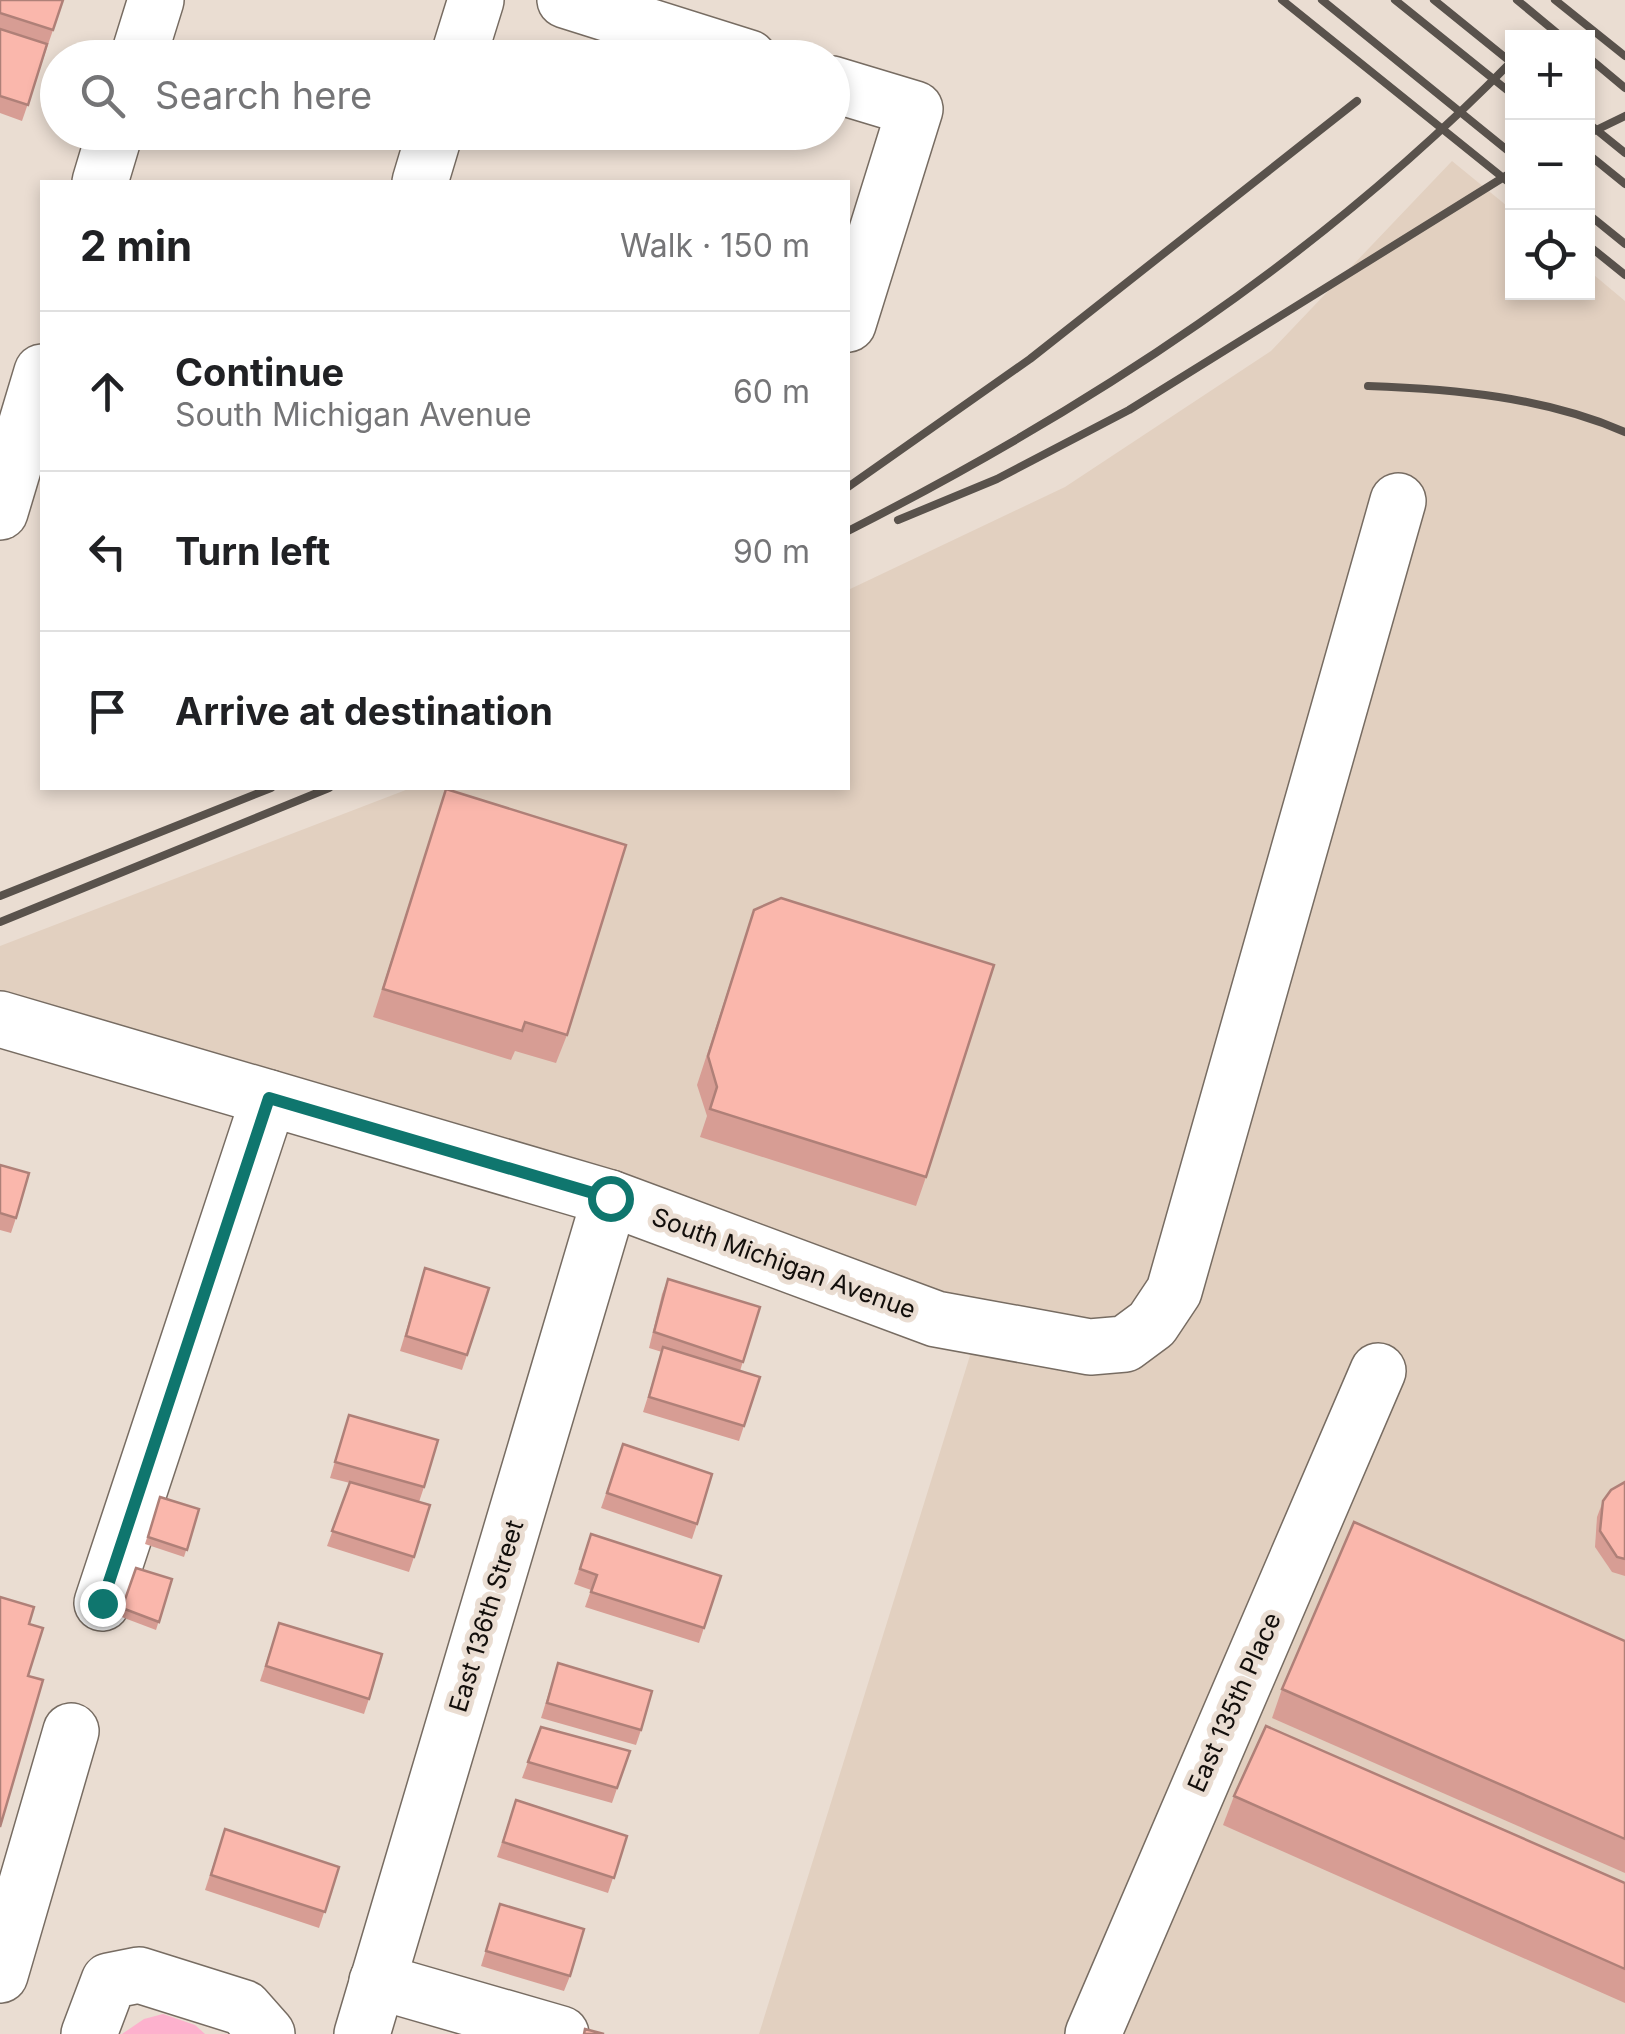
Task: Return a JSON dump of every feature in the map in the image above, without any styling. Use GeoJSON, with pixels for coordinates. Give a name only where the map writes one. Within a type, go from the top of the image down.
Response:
{"type":"FeatureCollection","features":[{"type":"Feature","properties":{"kind":"street"},"geometry":{"type":"LineString","coordinates":[[144,40],[156,0]]}},
{"type":"Feature","properties":{"kind":"street"},"geometry":{"type":"LineString","coordinates":[[464,40],[476,0]]}},
{"type":"Feature","properties":{"kind":"street"},"geometry":{"type":"LineString","coordinates":[[565,0],[692,40]]}},
{"type":"Feature","properties":{"kind":"street"},"geometry":{"type":"LineString","coordinates":[[850,90],[916,110],[850,323]]}},
{"type":"Feature","properties":{"kind":"street"},"geometry":{"type":"LineString","coordinates":[[101,180],[110,150]]}},
{"type":"Feature","properties":{"kind":"street"},"geometry":{"type":"LineString","coordinates":[[421,180],[430,150]]}},
{"type":"Feature","properties":{"kind":"street"},"geometry":{"type":"LineString","coordinates":[[0,512],[40,379]]}},
{"type":"Feature","properties":{"kind":"street","name":"South Michigan Avenue"},"geometry":{"type":"LineString","coordinates":[[0,1018],[610,1198],[936,1318],[1090,1347],[1125,1344],[1152,1324],[1174,1291],[1398,501]]}},
{"type":"Feature","properties":{"kind":"street"},"geometry":{"type":"LineString","coordinates":[[102,1603],[269,1098]]}},
{"type":"Feature","properties":{"kind":"street","name":"East 136th Street"},"geometry":{"type":"LineString","coordinates":[[362,2034],[610,1198]]}},
{"type":"Feature","properties":{"kind":"street","name":"East 135th Place"},"geometry":{"type":"LineString","coordinates":[[1093,2034],[1378,1371]]}},
{"type":"Feature","properties":{"kind":"street"},"geometry":{"type":"LineString","coordinates":[[0,1975],[71,1731]]}},
{"type":"Feature","properties":{"kind":"street"},"geometry":{"type":"LineString","coordinates":[[89,2034],[109,1981],[139,1975],[244,2008],[268,2034]]}},
{"type":"Feature","properties":{"kind":"street"},"geometry":{"type":"LineString","coordinates":[[377,1982],[560,2034]]}},
{"type":"Feature","properties":{"kind":"shaded area"},"geometry":{"type":"Polygon","coordinates":[[[1452,161],[1505,204],[1505,300],[1595,300],[1595,276],[1625,301],[1625,2034],[759,2034],[982,1317],[0,1014],[0,946],[406,790],[850,790],[850,589],[1065,487],[1271,351],[1452,161]]]}},
{"type":"Feature","properties":{"kind":"shaded area"},"geometry":{"type":"Polygon","coordinates":[[[163,2014],[195,2025],[205,2034],[122,2034],[144,2019],[163,2014]]]}},
{"type":"Feature","properties":{"kind":"building"},"geometry":{"type":"Polygon","coordinates":[[[0,0],[63,0],[53,30],[0,13],[0,0]]]}},
{"type":"Feature","properties":{"kind":"building"},"geometry":{"type":"Polygon","coordinates":[[[0,29],[40,42],[40,66],[28,105],[0,96],[0,29]]]}},
{"type":"Feature","properties":{"kind":"building"},"geometry":{"type":"Polygon","coordinates":[[[446,790],[626,845],[567,1035],[525,1022],[522,1031],[383,989],[446,790]]]}},
{"type":"Feature","properties":{"kind":"building"},"geometry":{"type":"Polygon","coordinates":[[[781,898],[994,965],[926,1177],[710,1109],[717,1087],[708,1056],[754,910],[781,898]]]}},
{"type":"Feature","properties":{"kind":"building"},"geometry":{"type":"Polygon","coordinates":[[[0,1165],[29,1173],[16,1218],[0,1213],[0,1165]]]}},
{"type":"Feature","properties":{"kind":"building"},"geometry":{"type":"Polygon","coordinates":[[[425,1268],[489,1288],[467,1355],[406,1336],[425,1268]]]}},
{"type":"Feature","properties":{"kind":"building"},"geometry":{"type":"Polygon","coordinates":[[[668,1279],[760,1307],[743,1362],[654,1332],[668,1279]]]}},
{"type":"Feature","properties":{"kind":"building"},"geometry":{"type":"Polygon","coordinates":[[[663,1347],[760,1377],[744,1426],[649,1397],[663,1347]]]}},
{"type":"Feature","properties":{"kind":"building"},"geometry":{"type":"Polygon","coordinates":[[[349,1415],[438,1440],[424,1487],[335,1462],[349,1415]]]}},
{"type":"Feature","properties":{"kind":"building"},"geometry":{"type":"Polygon","coordinates":[[[623,1444],[712,1474],[697,1524],[607,1493],[623,1444]]]}},
{"type":"Feature","properties":{"kind":"building"},"geometry":{"type":"Polygon","coordinates":[[[350,1482],[430,1505],[414,1557],[332,1531],[350,1482]]]}},
{"type":"Feature","properties":{"kind":"building"},"geometry":{"type":"Polygon","coordinates":[[[1625,1482],[1625,1559],[1617,1557],[1600,1531],[1603,1501],[1611,1490],[1625,1482]]]}},
{"type":"Feature","properties":{"kind":"building"},"geometry":{"type":"Polygon","coordinates":[[[160,1497],[199,1509],[187,1550],[148,1537],[160,1497]]]}},
{"type":"Feature","properties":{"kind":"building"},"geometry":{"type":"Polygon","coordinates":[[[1354,1522],[1625,1641],[1625,1839],[1282,1689],[1354,1522]]]}},
{"type":"Feature","properties":{"kind":"building"},"geometry":{"type":"Polygon","coordinates":[[[591,1534],[721,1576],[704,1628],[591,1592],[597,1575],[580,1569],[591,1534]]]}},
{"type":"Feature","properties":{"kind":"building"},"geometry":{"type":"Polygon","coordinates":[[[136,1568],[172,1579],[159,1622],[122,1608],[136,1568]]]}},
{"type":"Feature","properties":{"kind":"building"},"geometry":{"type":"Polygon","coordinates":[[[0,1597],[34,1607],[29,1624],[43,1628],[28,1676],[43,1680],[0,1827],[0,1597]]]}},
{"type":"Feature","properties":{"kind":"building"},"geometry":{"type":"Polygon","coordinates":[[[279,1623],[382,1654],[369,1699],[266,1666],[279,1623]]]}},
{"type":"Feature","properties":{"kind":"building"},"geometry":{"type":"Polygon","coordinates":[[[558,1663],[652,1691],[641,1730],[547,1703],[558,1663]]]}},
{"type":"Feature","properties":{"kind":"building"},"geometry":{"type":"Polygon","coordinates":[[[1266,1726],[1625,1883],[1625,1969],[1234,1796],[1266,1726]]]}},
{"type":"Feature","properties":{"kind":"building"},"geometry":{"type":"Polygon","coordinates":[[[541,1727],[630,1751],[617,1788],[528,1762],[541,1727]]]}},
{"type":"Feature","properties":{"kind":"building"},"geometry":{"type":"Polygon","coordinates":[[[516,1800],[627,1836],[614,1878],[503,1842],[516,1800]]]}},
{"type":"Feature","properties":{"kind":"building"},"geometry":{"type":"Polygon","coordinates":[[[225,1829],[339,1867],[325,1912],[211,1875],[225,1829]]]}},
{"type":"Feature","properties":{"kind":"building"},"geometry":{"type":"Polygon","coordinates":[[[500,1904],[584,1929],[570,1976],[486,1951],[500,1904]]]}},
{"type":"Feature","properties":{"kind":"railway"},"geometry":{"type":"LineString","coordinates":[[1282,0],[1505,179]]}},
{"type":"Feature","properties":{"kind":"railway"},"geometry":{"type":"LineString","coordinates":[[1322,0],[1505,148]]}},
{"type":"Feature","properties":{"kind":"railway"},"geometry":{"type":"LineString","coordinates":[[1395,0],[1505,88]]}},
{"type":"Feature","properties":{"kind":"railway"},"geometry":{"type":"LineString","coordinates":[[1434,0],[1505,57]]}},
{"type":"Feature","properties":{"kind":"railway"},"geometry":{"type":"LineString","coordinates":[[1517,0],[1553,30]]}},
{"type":"Feature","properties":{"kind":"railway"},"geometry":{"type":"LineString","coordinates":[[1555,0],[1625,56]]}},
{"type":"Feature","properties":{"kind":"railway"},"geometry":{"type":"LineString","coordinates":[[1595,63],[1625,88]]}},
{"type":"Feature","properties":{"kind":"railway"},"geometry":{"type":"LineString","coordinates":[[850,530],[1028,433],[1199,323],[1361,200],[1505,68]]}},
{"type":"Feature","properties":{"kind":"railway"},"geometry":{"type":"LineString","coordinates":[[850,486],[1030,359],[1357,101]]}},
{"type":"Feature","properties":{"kind":"railway"},"geometry":{"type":"LineString","coordinates":[[1595,131],[1625,116]]}},
{"type":"Feature","properties":{"kind":"railway"},"geometry":{"type":"LineString","coordinates":[[1595,129],[1625,153]]}},
{"type":"Feature","properties":{"kind":"railway"},"geometry":{"type":"LineString","coordinates":[[1595,160],[1625,184]]}},
{"type":"Feature","properties":{"kind":"railway"},"geometry":{"type":"LineString","coordinates":[[898,520],[997,479],[1129,410],[1505,176]]}},
{"type":"Feature","properties":{"kind":"railway"},"geometry":{"type":"LineString","coordinates":[[1595,220],[1625,244]]}},
{"type":"Feature","properties":{"kind":"railway"},"geometry":{"type":"LineString","coordinates":[[1595,251],[1625,275]]}},
{"type":"Feature","properties":{"kind":"railway"},"geometry":{"type":"LineString","coordinates":[[1368,386],[1499,397],[1563,410],[1625,432]]}},
{"type":"Feature","properties":{"kind":"railway"},"geometry":{"type":"LineString","coordinates":[[0,896],[266,790]]}},
{"type":"Feature","properties":{"kind":"railway"},"geometry":{"type":"LineString","coordinates":[[0,922],[324,790]]}},
{"type":"Feature","properties":{"kind":"route"},"geometry":{"type":"LineString","coordinates":[[102,1603],[269,1098],[610,1198]]}}]}
